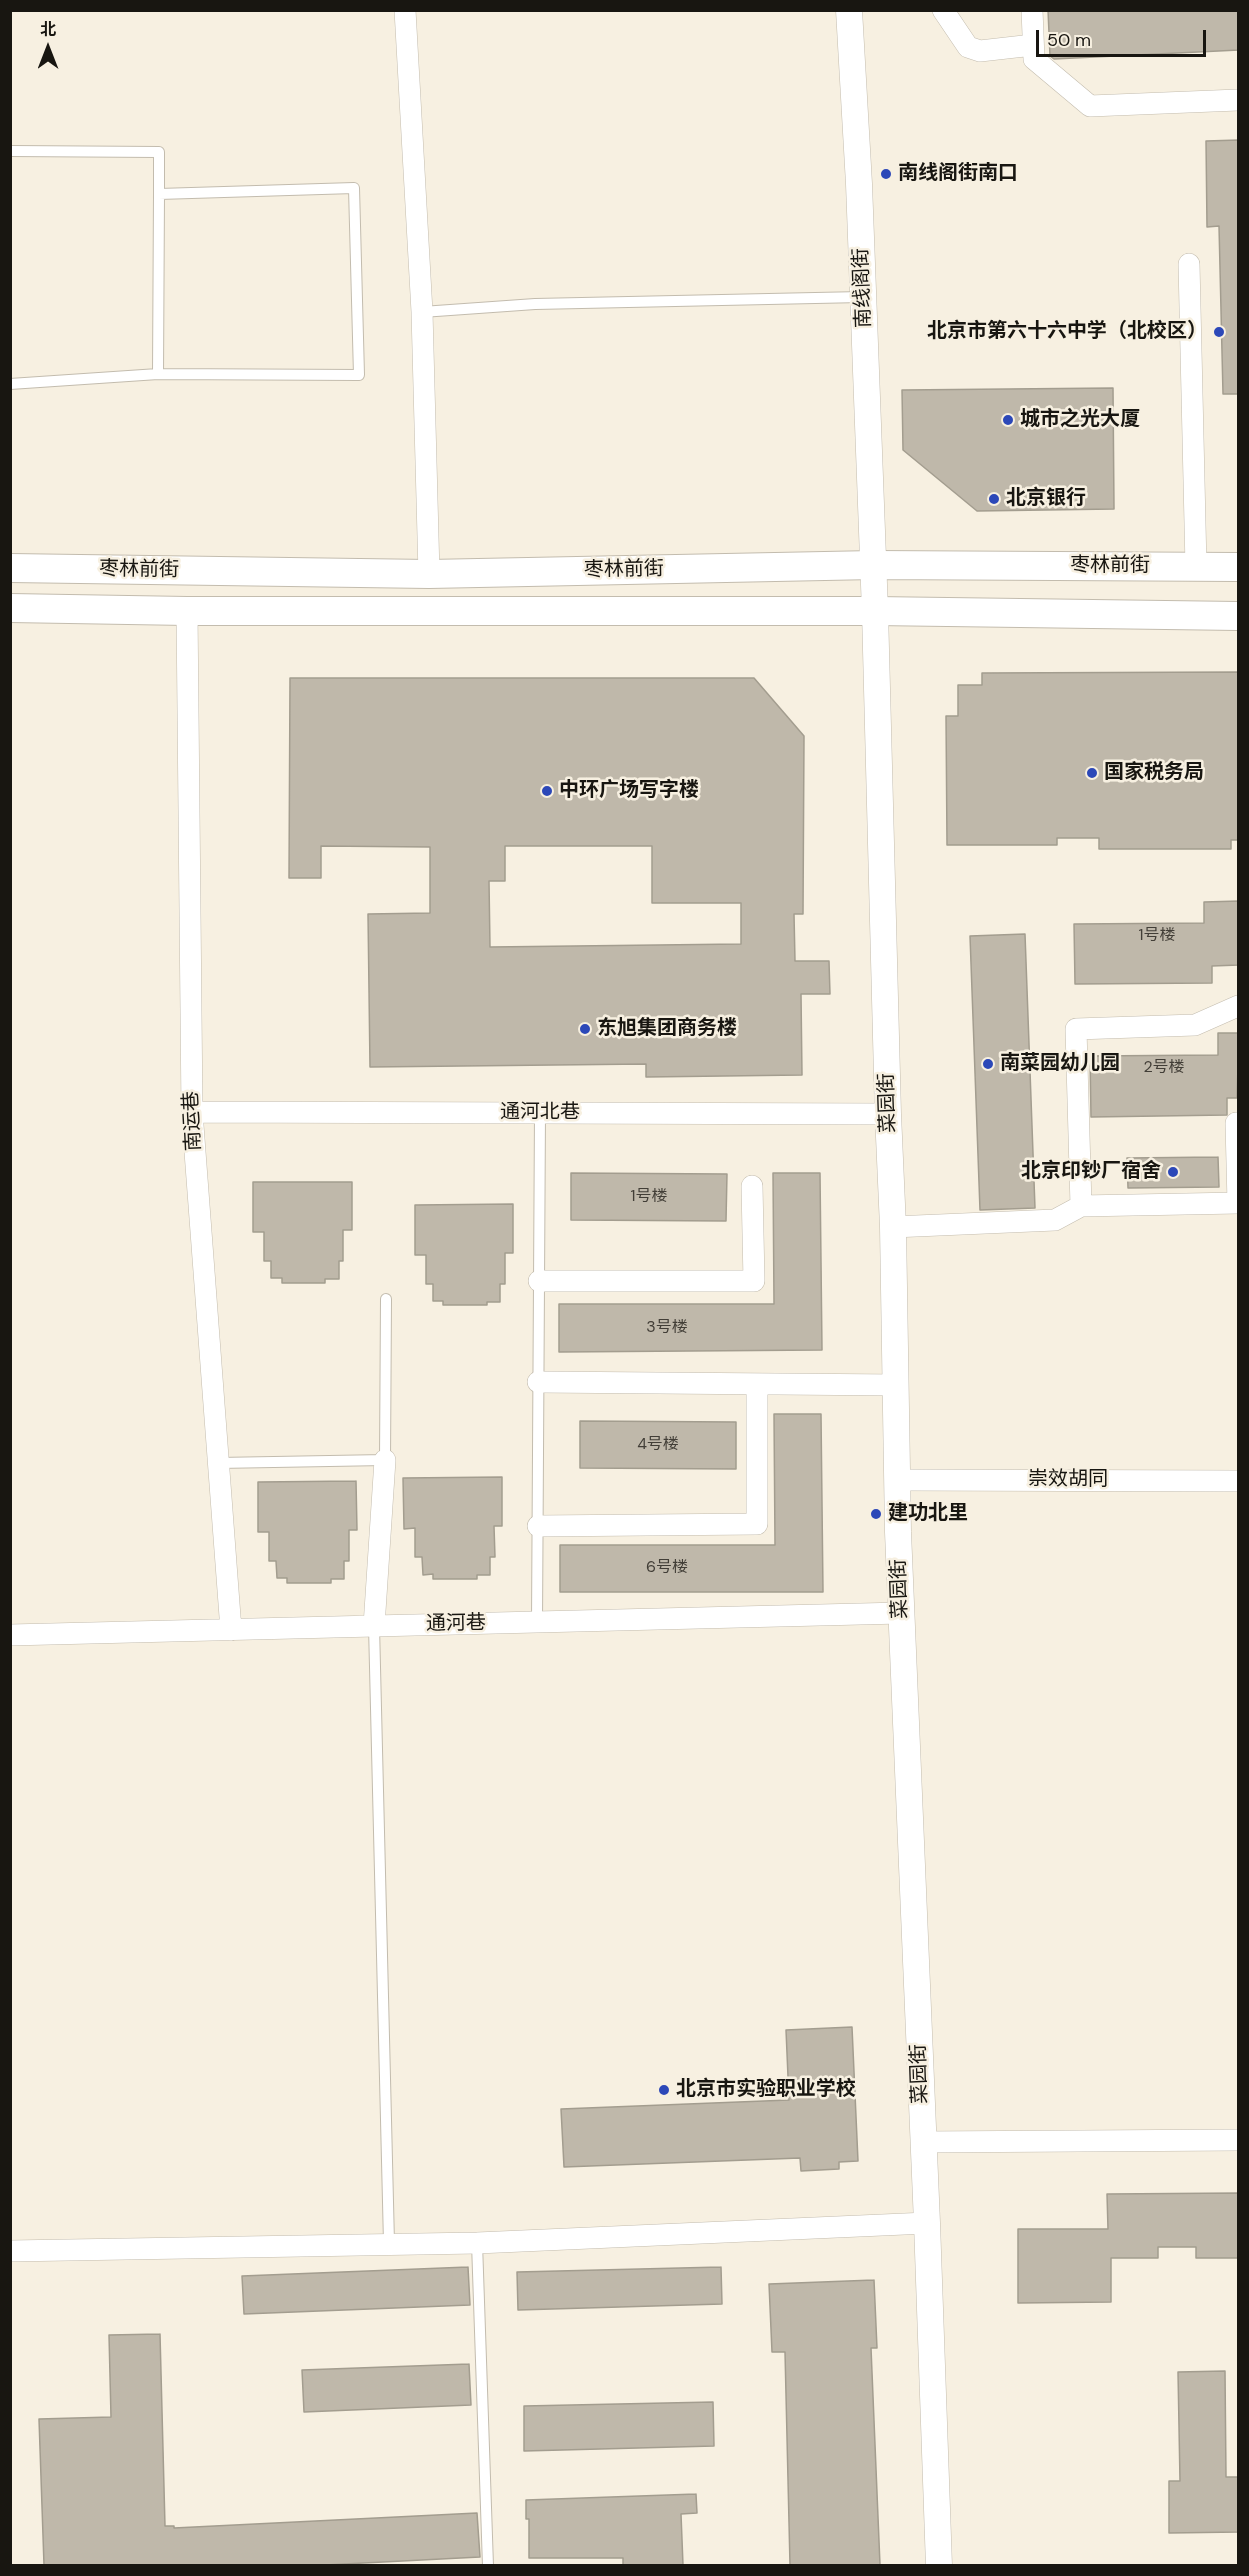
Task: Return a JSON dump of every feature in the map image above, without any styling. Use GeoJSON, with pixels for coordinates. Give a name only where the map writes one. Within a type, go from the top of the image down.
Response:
{"type":"FeatureCollection","features":[{"type":"Feature","properties":{"kind":"main road","name":"枣林前街"},"geometry":{"type":"LineString","coordinates":[[10,568],[429,574],[874,565],[1239,567]]}},
{"type":"Feature","properties":{"kind":"main road","name":"枣林前街"},"geometry":{"type":"LineString","coordinates":[[10,608],[187,611],[875,611],[1239,616]]}},
{"type":"Feature","properties":{"kind":"street"},"geometry":{"type":"LineString","coordinates":[[405,10],[422,312],[429,574]]}},
{"type":"Feature","properties":{"kind":"street","name":"南线阁街"},"geometry":{"type":"LineString","coordinates":[[849,10],[859,184],[875,611]]}},
{"type":"Feature","properties":{"kind":"street"},"geometry":{"type":"LineString","coordinates":[[943,10],[968,47],[980,51],[1033,45]]}},
{"type":"Feature","properties":{"kind":"street"},"geometry":{"type":"LineString","coordinates":[[1032,10],[1034,59],[1090,106],[1239,100]]}},
{"type":"Feature","properties":{"kind":"street"},"geometry":{"type":"LineString","coordinates":[[1189,264],[1196,567]]}},
{"type":"Feature","properties":{"kind":"street","name":"南运巷"},"geometry":{"type":"LineString","coordinates":[[187,611],[192,1112],[231,1629]]}},
{"type":"Feature","properties":{"kind":"street","name":"菜园街"},"geometry":{"type":"LineString","coordinates":[[875,611],[893,1227],[901,1613],[939,2565]]}},
{"type":"Feature","properties":{"kind":"street"},"geometry":{"type":"LineString","coordinates":[[1081,1206],[1076,1029],[1195,1025],[1239,1006]]}},
{"type":"Feature","properties":{"kind":"street","name":"通河北巷"},"geometry":{"type":"LineString","coordinates":[[192,1112],[888,1114]]}},
{"type":"Feature","properties":{"kind":"street"},"geometry":{"type":"LineString","coordinates":[[893,1227],[1055,1220],[1081,1206],[1238,1203],[1236,1123],[1239,1123]]}},
{"type":"Feature","properties":{"kind":"street"},"geometry":{"type":"LineString","coordinates":[[539,1281],[754,1281],[752,1186]]}},
{"type":"Feature","properties":{"kind":"street"},"geometry":{"type":"LineString","coordinates":[[538,1382],[897,1385]]}},
{"type":"Feature","properties":{"kind":"street"},"geometry":{"type":"LineString","coordinates":[[538,1526],[757,1524],[757,1384]]}},
{"type":"Feature","properties":{"kind":"street"},"geometry":{"type":"LineString","coordinates":[[374,1626],[385,1460]]}},
{"type":"Feature","properties":{"kind":"street","name":"崇效胡同"},"geometry":{"type":"LineString","coordinates":[[898,1480],[1239,1481]]}},
{"type":"Feature","properties":{"kind":"street","name":"通河巷"},"geometry":{"type":"LineString","coordinates":[[10,1635],[901,1613]]}},
{"type":"Feature","properties":{"kind":"street"},"geometry":{"type":"LineString","coordinates":[[923,2142],[1239,2140]]}},
{"type":"Feature","properties":{"kind":"street"},"geometry":{"type":"LineString","coordinates":[[10,2251],[477,2243],[927,2223]]}},
{"type":"Feature","properties":{"kind":"lane"},"geometry":{"type":"LineString","coordinates":[[10,151],[159,152],[158,374]]}},
{"type":"Feature","properties":{"kind":"lane"},"geometry":{"type":"LineString","coordinates":[[11,383],[158,374],[359,375],[354,188],[159,194]]}},
{"type":"Feature","properties":{"kind":"lane"},"geometry":{"type":"LineString","coordinates":[[422,312],[536,304],[863,297]]}},
{"type":"Feature","properties":{"kind":"lane"},"geometry":{"type":"LineString","coordinates":[[537,1622],[540,1113]]}},
{"type":"Feature","properties":{"kind":"lane"},"geometry":{"type":"LineString","coordinates":[[218,1462],[385,1460],[386,1299]]}},
{"type":"Feature","properties":{"kind":"lane"},"geometry":{"type":"LineString","coordinates":[[374,1626],[389,2243]]}},
{"type":"Feature","properties":{"kind":"lane"},"geometry":{"type":"LineString","coordinates":[[477,2243],[488,2565]]}},
{"type":"Feature","properties":{"kind":"building"},"geometry":{"type":"Polygon","coordinates":[[[1048,10],[1239,10],[1239,50],[1054,59],[1050,56],[1048,10]]]}},
{"type":"Feature","properties":{"kind":"building"},"geometry":{"type":"Polygon","coordinates":[[[1239,140],[1239,394],[1223,394],[1219,226],[1207,227],[1206,141],[1239,140]]]}},
{"type":"Feature","properties":{"kind":"building","name":"城市之光大厦"},"geometry":{"type":"Polygon","coordinates":[[[1113,388],[1114,509],[977,511],[903,450],[902,390],[1113,388]]]}},
{"type":"Feature","properties":{"kind":"building","name":"国家税务局"},"geometry":{"type":"Polygon","coordinates":[[[1239,672],[1239,840],[1231,840],[1231,849],[1099,849],[1099,838],[1057,838],[1057,845],[947,845],[946,716],[958,716],[958,685],[982,685],[982,673],[1239,672]]]}},
{"type":"Feature","properties":{"kind":"building","name":"中环广场写字楼"},"geometry":{"type":"Polygon","coordinates":[[[290,678],[754,678],[804,736],[803,914],[794,914],[795,961],[829,961],[830,994],[801,994],[802,1075],[646,1077],[646,1064],[370,1067],[368,914],[430,913],[430,847],[321,846],[321,878],[289,878],[290,678]],[[505,846],[505,881],[489,881],[490,947],[741,944],[741,903],[652,903],[652,846],[505,846]]]}},
{"type":"Feature","properties":{"kind":"building"},"geometry":{"type":"Polygon","coordinates":[[[1239,901],[1239,965],[1212,966],[1212,983],[1075,984],[1074,924],[1204,923],[1204,902],[1239,901]]]}},
{"type":"Feature","properties":{"kind":"building"},"geometry":{"type":"Polygon","coordinates":[[[1025,934],[1035,1208],[980,1210],[970,936],[1025,934]]]}},
{"type":"Feature","properties":{"kind":"building"},"geometry":{"type":"Polygon","coordinates":[[[1218,1033],[1239,1033],[1237,1098],[1227,1098],[1227,1115],[1091,1117],[1090,1056],[1218,1055],[1218,1033]]]}},
{"type":"Feature","properties":{"kind":"building","name":"北京印钞厂宿舍"},"geometry":{"type":"Polygon","coordinates":[[[1218,1157],[1219,1187],[1128,1188],[1127,1158],[1218,1157]]]}},
{"type":"Feature","properties":{"kind":"building"},"geometry":{"type":"Polygon","coordinates":[[[571,1173],[727,1174],[726,1221],[571,1220],[571,1173]]]}},
{"type":"Feature","properties":{"kind":"building"},"geometry":{"type":"Polygon","coordinates":[[[773,1173],[820,1173],[822,1350],[559,1352],[559,1304],[774,1304],[773,1173]]]}},
{"type":"Feature","properties":{"kind":"building"},"geometry":{"type":"Polygon","coordinates":[[[253,1182],[352,1182],[352,1230],[343,1230],[343,1261],[339,1261],[339,1279],[325,1279],[325,1283],[282,1283],[282,1278],[271,1278],[271,1261],[264,1261],[264,1232],[253,1232],[253,1182]]]}},
{"type":"Feature","properties":{"kind":"building"},"geometry":{"type":"Polygon","coordinates":[[[513,1204],[513,1253],[505,1253],[505,1284],[500,1284],[500,1302],[487,1302],[487,1305],[443,1305],[443,1301],[433,1301],[433,1284],[426,1284],[426,1255],[415,1255],[415,1205],[513,1204]]]}},
{"type":"Feature","properties":{"kind":"building"},"geometry":{"type":"Polygon","coordinates":[[[774,1414],[821,1414],[823,1592],[560,1592],[560,1545],[775,1545],[774,1414]]]}},
{"type":"Feature","properties":{"kind":"building"},"geometry":{"type":"Polygon","coordinates":[[[580,1421],[736,1422],[736,1469],[580,1468],[580,1421]]]}},
{"type":"Feature","properties":{"kind":"building"},"geometry":{"type":"Polygon","coordinates":[[[502,1477],[502,1526],[494,1526],[495,1557],[490,1557],[490,1575],[477,1575],[477,1579],[433,1579],[433,1574],[423,1575],[422,1557],[415,1557],[415,1528],[404,1529],[403,1478],[502,1477]]]}},
{"type":"Feature","properties":{"kind":"building"},"geometry":{"type":"Polygon","coordinates":[[[356,1481],[357,1530],[349,1530],[349,1561],[344,1561],[344,1579],[331,1579],[331,1583],[287,1583],[287,1578],[277,1578],[276,1561],[269,1561],[269,1532],[258,1532],[258,1482],[356,1481]]]}},
{"type":"Feature","properties":{"kind":"building"},"geometry":{"type":"Polygon","coordinates":[[[852,2027],[858,2161],[839,2162],[839,2169],[801,2171],[800,2158],[564,2167],[561,2109],[789,2100],[786,2030],[852,2027]]]}},
{"type":"Feature","properties":{"kind":"building"},"geometry":{"type":"Polygon","coordinates":[[[1239,2193],[1239,2258],[1196,2258],[1196,2247],[1158,2247],[1158,2258],[1111,2258],[1111,2302],[1018,2303],[1018,2229],[1108,2229],[1107,2194],[1239,2193]]]}},
{"type":"Feature","properties":{"kind":"building"},"geometry":{"type":"Polygon","coordinates":[[[468,2267],[470,2305],[244,2314],[242,2276],[468,2267]]]}},
{"type":"Feature","properties":{"kind":"building"},"geometry":{"type":"Polygon","coordinates":[[[721,2267],[722,2304],[518,2310],[517,2272],[721,2267]]]}},
{"type":"Feature","properties":{"kind":"building"},"geometry":{"type":"Polygon","coordinates":[[[874,2280],[877,2348],[871,2348],[880,2565],[790,2565],[785,2352],[772,2352],[769,2284],[874,2280]]]}},
{"type":"Feature","properties":{"kind":"building"},"geometry":{"type":"Polygon","coordinates":[[[160,2334],[165,2526],[174,2526],[174,2528],[477,2513],[480,2557],[325,2565],[44,2565],[39,2419],[111,2417],[109,2335],[160,2334]]]}},
{"type":"Feature","properties":{"kind":"building"},"geometry":{"type":"Polygon","coordinates":[[[469,2364],[471,2405],[304,2412],[302,2370],[469,2364]]]}},
{"type":"Feature","properties":{"kind":"building"},"geometry":{"type":"Polygon","coordinates":[[[1225,2371],[1226,2477],[1239,2477],[1239,2532],[1169,2533],[1169,2481],[1180,2481],[1178,2372],[1225,2371]]]}},
{"type":"Feature","properties":{"kind":"building"},"geometry":{"type":"Polygon","coordinates":[[[713,2402],[714,2446],[524,2451],[524,2406],[713,2402]]]}},
{"type":"Feature","properties":{"kind":"building"},"geometry":{"type":"Polygon","coordinates":[[[696,2494],[697,2513],[681,2514],[683,2565],[623,2565],[623,2558],[529,2558],[529,2519],[526,2519],[526,2500],[696,2494]]]}},
{"type":"Feature","properties":{"kind":"place","name":"南线阁街南口"},"geometry":{"type":"Point","coordinates":[886,174]}},
{"type":"Feature","properties":{"kind":"place","name":"北京市第六十六中学（北校区）"},"geometry":{"type":"Point","coordinates":[1219,332]}},
{"type":"Feature","properties":{"kind":"place","name":"城市之光大厦"},"geometry":{"type":"Point","coordinates":[1008,420]}},
{"type":"Feature","properties":{"kind":"place","name":"北京银行"},"geometry":{"type":"Point","coordinates":[994,499]}},
{"type":"Feature","properties":{"kind":"place","name":"国家税务局"},"geometry":{"type":"Point","coordinates":[1092,773]}},
{"type":"Feature","properties":{"kind":"place","name":"中环广场写字楼"},"geometry":{"type":"Point","coordinates":[547,791]}},
{"type":"Feature","properties":{"kind":"place","name":"东旭集团商务楼"},"geometry":{"type":"Point","coordinates":[585,1029]}},
{"type":"Feature","properties":{"kind":"place","name":"南菜园幼儿园"},"geometry":{"type":"Point","coordinates":[988,1064]}},
{"type":"Feature","properties":{"kind":"place","name":"北京印钞厂宿舍"},"geometry":{"type":"Point","coordinates":[1173,1172]}},
{"type":"Feature","properties":{"kind":"place","name":"建功北里"},"geometry":{"type":"Point","coordinates":[876,1514]}},
{"type":"Feature","properties":{"kind":"place","name":"北京市实验职业学校"},"geometry":{"type":"Point","coordinates":[664,2090]}}]}
